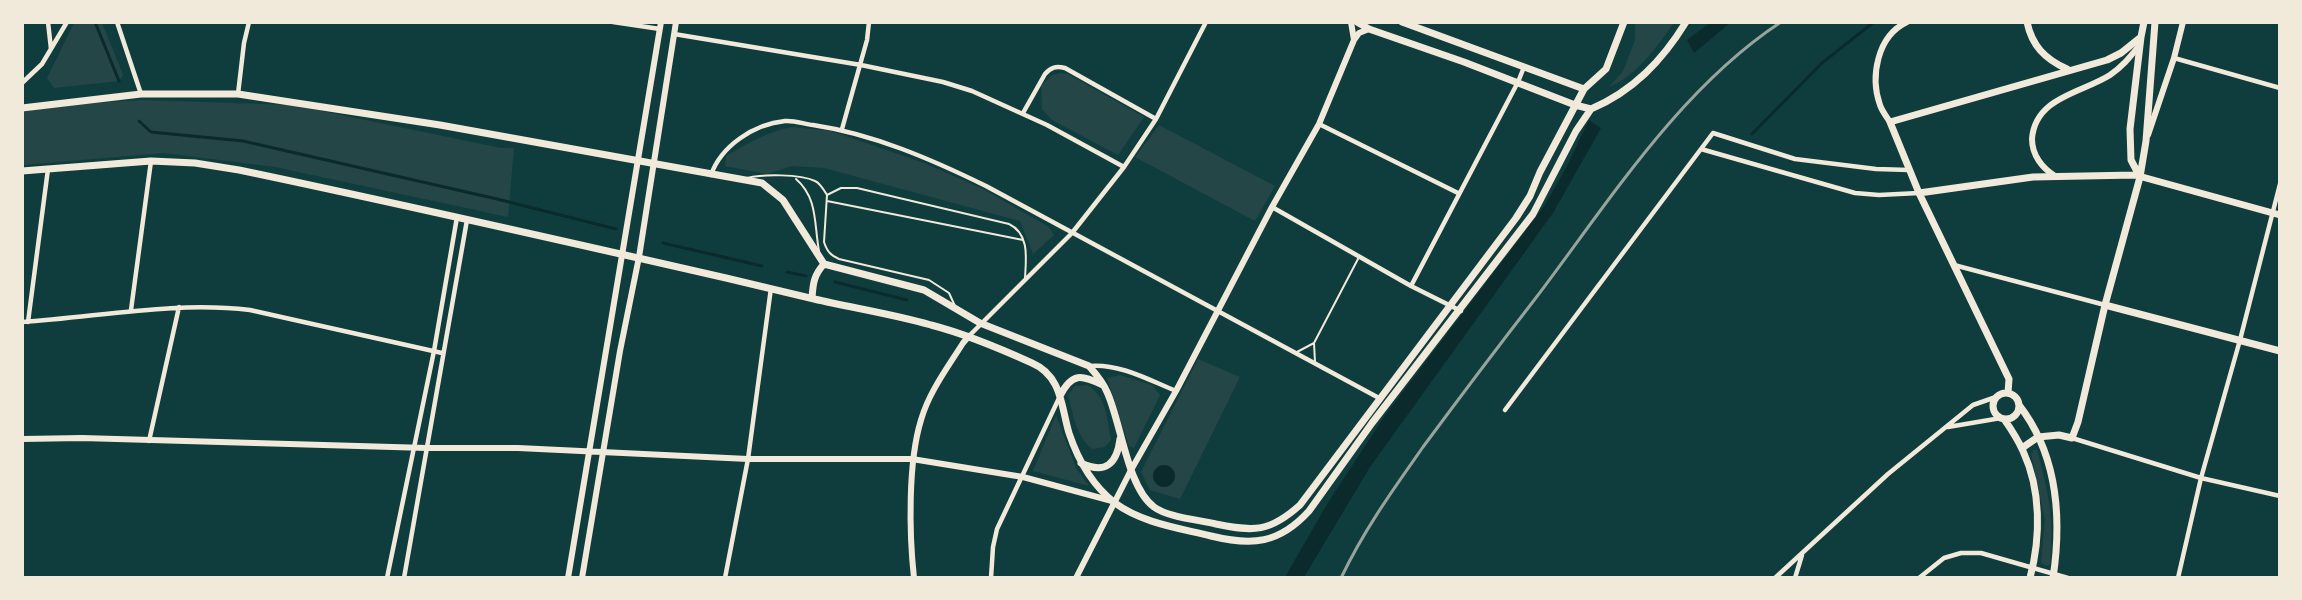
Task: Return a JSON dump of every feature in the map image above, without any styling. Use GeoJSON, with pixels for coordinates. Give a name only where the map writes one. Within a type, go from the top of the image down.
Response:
{"type":"FeatureCollection","features":[{"type":"Feature","properties":{"kind":"main road"},"geometry":{"type":"LineString","coordinates":[[582,578],[639,256],[676,22]]}},
{"type":"Feature","properties":{"kind":"main road"},"geometry":{"type":"LineString","coordinates":[[1351,22],[1354,40]]}},
{"type":"Feature","properties":{"kind":"main road"},"geometry":{"type":"LineString","coordinates":[[1358,22],[1369,29],[1591,109]]}},
{"type":"Feature","properties":{"kind":"main road"},"geometry":{"type":"LineString","coordinates":[[1402,22],[1584,89]]}},
{"type":"Feature","properties":{"kind":"main road"},"geometry":{"type":"LineString","coordinates":[[22,108],[141,94],[238,94],[440,125],[762,183],[778,196],[799,223],[822,262],[924,291],[981,323],[1089,366],[1108,393],[1131,470],[1144,496],[1154,507],[1170,513],[1245,530],[1260,529],[1286,517],[1300,505],[1451,306],[1526,203],[1584,89],[1606,69],[1624,22]]}},
{"type":"Feature","properties":{"kind":"main road"},"geometry":{"type":"LineString","coordinates":[[22,439],[414,448],[518,447],[748,459],[912,459],[1023,477],[1114,502],[1152,520],[1223,538],[1252,542],[1264,540],[1288,530],[1309,511],[1372,423],[1461,311],[1533,214],[1576,131],[1591,109],[1621,94],[1640,81],[1654,67],[1686,22]]}},
{"type":"Feature","properties":{"kind":"main road"},"geometry":{"type":"LineString","coordinates":[[1907,22],[1901,25],[1885,42],[1875,75],[1880,107],[1890,122],[1919,193],[2009,379],[2008,393]]}},
{"type":"Feature","properties":{"kind":"main road"},"geometry":{"type":"LineString","coordinates":[[2027,22],[2030,36],[2039,50],[2050,62],[2067,69]]}},
{"type":"Feature","properties":{"kind":"main road"},"geometry":{"type":"LineString","coordinates":[[2140,177],[2131,160],[2130,141],[2139,46],[2144,22]]}},
{"type":"Feature","properties":{"kind":"main road"},"geometry":{"type":"LineString","coordinates":[[2022,448],[2038,437],[2059,435],[2072,438],[2078,422],[2140,177],[2146,141],[2155,22]]}},
{"type":"Feature","properties":{"kind":"main road"},"geometry":{"type":"LineString","coordinates":[[2146,141],[2174,58],[2183,22]]}},
{"type":"Feature","properties":{"kind":"main road"},"geometry":{"type":"LineString","coordinates":[[568,578],[661,26]]}},
{"type":"Feature","properties":{"kind":"main road"},"geometry":{"type":"LineString","coordinates":[[1076,578],[1131,470],[1176,391],[1272,207],[1319,124],[1354,40],[1359,33],[1369,29]]}},
{"type":"Feature","properties":{"kind":"main road"},"geometry":{"type":"LineString","coordinates":[[1890,122],[2067,69],[2107,60],[2141,37]]}},
{"type":"Feature","properties":{"kind":"main road"},"geometry":{"type":"LineString","coordinates":[[2055,176],[2040,163],[2032,144],[2036,123],[2042,112],[2052,103],[2107,77],[2128,62],[2139,46]]}},
{"type":"Feature","properties":{"kind":"main road"},"geometry":{"type":"LineString","coordinates":[[22,171],[151,161],[195,163],[239,170],[639,256],[929,324],[969,336],[1037,365],[1048,372],[1055,381],[1081,463],[1114,502]]}},
{"type":"Feature","properties":{"kind":"main road"},"geometry":{"type":"LineString","coordinates":[[1919,193],[2033,177],[2135,175],[2276,214]]}},
{"type":"Feature","properties":{"kind":"main road"},"geometry":{"type":"LineString","coordinates":[[812,298],[816,273],[822,262]]}},
{"type":"Feature","properties":{"kind":"main road"},"geometry":{"type":"LineString","coordinates":[[2106,305],[2280,351]]}},
{"type":"Feature","properties":{"kind":"main road"},"geometry":{"type":"LineString","coordinates":[[914,578],[912,459],[921,420],[931,395],[969,336]]}},
{"type":"Feature","properties":{"kind":"main road"},"geometry":{"type":"LineString","coordinates":[[1060,396],[1067,382],[1074,378],[1086,377],[1103,385]]}},
{"type":"Feature","properties":{"kind":"main road"},"geometry":{"type":"LineString","coordinates":[[2030,578],[2038,518],[2031,471],[2022,448],[1993,409],[1996,397],[2008,393],[2016,397],[2032,422],[2048,462],[2056,501],[2057,520],[2053,575]]}},
{"type":"Feature","properties":{"kind":"main road"},"geometry":{"type":"LineString","coordinates":[[2002,419],[2014,417],[2019,405]]}},
{"type":"Feature","properties":{"kind":"main road"},"geometry":{"type":"LineString","coordinates":[[1081,463],[1093,467],[1113,462],[1118,454],[1120,435]]}},
{"type":"Feature","properties":{"kind":"street"},"geometry":{"type":"LineString","coordinates":[[48,22],[51,49]]}},
{"type":"Feature","properties":{"kind":"street"},"geometry":{"type":"LineString","coordinates":[[22,83],[42,64],[67,22]]}},
{"type":"Feature","properties":{"kind":"street"},"geometry":{"type":"LineString","coordinates":[[117,22],[141,94]]}},
{"type":"Feature","properties":{"kind":"street"},"geometry":{"type":"LineString","coordinates":[[238,94],[249,22]]}},
{"type":"Feature","properties":{"kind":"street"},"geometry":{"type":"LineString","coordinates":[[613,22],[661,26]]}},
{"type":"Feature","properties":{"kind":"street"},"geometry":{"type":"LineString","coordinates":[[842,129],[861,65],[869,22]]}},
{"type":"Feature","properties":{"kind":"street"},"geometry":{"type":"LineString","coordinates":[[969,336],[1072,233],[1124,167],[1156,119],[1206,22]]}},
{"type":"Feature","properties":{"kind":"street"},"geometry":{"type":"LineString","coordinates":[[674,34],[861,65],[943,82],[972,91],[1023,113],[1124,167]]}},
{"type":"Feature","properties":{"kind":"street"},"geometry":{"type":"LineString","coordinates":[[2174,58],[2280,88]]}},
{"type":"Feature","properties":{"kind":"street"},"geometry":{"type":"LineString","coordinates":[[1023,113],[1045,74],[1057,66],[1065,68],[1156,119]]}},
{"type":"Feature","properties":{"kind":"street"},"geometry":{"type":"LineString","coordinates":[[1411,286],[1524,67]]}},
{"type":"Feature","properties":{"kind":"street"},"geometry":{"type":"LineString","coordinates":[[711,175],[716,160],[725,149],[757,129],[786,121],[842,129],[937,162],[1005,196],[1379,398]]}},
{"type":"Feature","properties":{"kind":"street"},"geometry":{"type":"LineString","coordinates":[[1319,124],[1458,193]]}},
{"type":"Feature","properties":{"kind":"street"},"geometry":{"type":"LineString","coordinates":[[1505,410],[1710,135],[1717,133],[1796,159],[1876,169],[1909,170]]}},
{"type":"Feature","properties":{"kind":"street"},"geometry":{"type":"LineString","coordinates":[[1701,149],[1855,192],[1879,195],[1919,193]]}},
{"type":"Feature","properties":{"kind":"street"},"geometry":{"type":"LineString","coordinates":[[131,310],[151,161]]}},
{"type":"Feature","properties":{"kind":"street"},"geometry":{"type":"LineString","coordinates":[[48,169],[25,322],[131,310],[222,307],[250,310],[442,353]]}},
{"type":"Feature","properties":{"kind":"street"},"geometry":{"type":"LineString","coordinates":[[2178,578],[2201,478],[2276,214],[2280,184]]}},
{"type":"Feature","properties":{"kind":"street"},"geometry":{"type":"LineString","coordinates":[[1272,207],[1411,286],[1461,311]]}},
{"type":"Feature","properties":{"kind":"street"},"geometry":{"type":"LineString","coordinates":[[387,578],[434,351],[457,217]]}},
{"type":"Feature","properties":{"kind":"street"},"geometry":{"type":"LineString","coordinates":[[404,578],[467,220]]}},
{"type":"Feature","properties":{"kind":"street"},"geometry":{"type":"LineString","coordinates":[[1954,265],[2106,305]]}},
{"type":"Feature","properties":{"kind":"street"},"geometry":{"type":"LineString","coordinates":[[725,578],[748,459],[771,288]]}},
{"type":"Feature","properties":{"kind":"street"},"geometry":{"type":"LineString","coordinates":[[148,441],[179,307]]}},
{"type":"Feature","properties":{"kind":"street"},"geometry":{"type":"LineString","coordinates":[[1089,366],[1114,367],[1176,391]]}},
{"type":"Feature","properties":{"kind":"street"},"geometry":{"type":"LineString","coordinates":[[992,578],[993,547],[997,529],[1060,396]]}},
{"type":"Feature","properties":{"kind":"street"},"geometry":{"type":"LineString","coordinates":[[1775,578],[1854,503],[1973,405],[1996,397]]}},
{"type":"Feature","properties":{"kind":"street"},"geometry":{"type":"LineString","coordinates":[[1945,428],[2002,419]]}},
{"type":"Feature","properties":{"kind":"street"},"geometry":{"type":"LineString","coordinates":[[2072,438],[2201,478],[2280,496]]}},
{"type":"Feature","properties":{"kind":"street"},"geometry":{"type":"LineString","coordinates":[[1795,578],[1803,552]]}},
{"type":"Feature","properties":{"kind":"street"},"geometry":{"type":"LineString","coordinates":[[1919,578],[1944,558],[1961,553],[1981,553],[2068,578]]}},
{"type":"Feature","properties":{"kind":"lane"},"geometry":{"type":"LineString","coordinates":[[743,178],[775,176],[816,181],[827,195],[824,242],[831,256],[839,260],[929,280],[949,293],[956,309]]}},
{"type":"Feature","properties":{"kind":"lane"},"geometry":{"type":"LineString","coordinates":[[794,178],[805,187],[812,200],[822,262]]}},
{"type":"Feature","properties":{"kind":"lane"},"geometry":{"type":"LineString","coordinates":[[827,195],[849,187],[1009,224],[1020,232],[1026,250],[1024,282]]}},
{"type":"Feature","properties":{"kind":"lane"},"geometry":{"type":"LineString","coordinates":[[827,201],[1023,240]]}},
{"type":"Feature","properties":{"kind":"lane"},"geometry":{"type":"LineString","coordinates":[[1315,362],[1314,343],[1359,256]]}},
{"type":"Feature","properties":{"kind":"lane"},"geometry":{"type":"LineString","coordinates":[[1297,352],[1314,343]]}},
{"type":"Feature","properties":{"kind":"shaded area"},"geometry":{"type":"Polygon","coordinates":[[[74,23],[102,23],[123,75],[119,81],[54,88],[47,78],[74,23]]]}},
{"type":"Feature","properties":{"kind":"shaded area"},"geometry":{"type":"Polygon","coordinates":[[[1635,23],[1674,23],[1638,68],[1609,87],[1623,71],[1635,40],[1635,23]]]}},
{"type":"Feature","properties":{"kind":"shaded area"},"geometry":{"type":"Polygon","coordinates":[[[1710,23],[1730,23],[1694,53],[1687,40],[1710,23]]]}},
{"type":"Feature","properties":{"kind":"shaded area"},"geometry":{"type":"Polygon","coordinates":[[[1068,74],[1144,117],[1118,155],[1052,120],[1042,109],[1041,86],[1052,75],[1068,74]]]}},
{"type":"Feature","properties":{"kind":"shaded area"},"geometry":{"type":"Polygon","coordinates":[[[142,100],[293,105],[501,148],[514,148],[508,217],[275,167],[164,153],[23,165],[23,110],[44,106],[142,100]]]}},
{"type":"Feature","properties":{"kind":"shaded area"},"geometry":{"type":"Polygon","coordinates":[[[1589,120],[1601,128],[1553,213],[1370,467],[1304,577],[1285,577],[1329,501],[1386,414],[1545,205],[1589,120]]]}},
{"type":"Feature","properties":{"kind":"shaded area"},"geometry":{"type":"Polygon","coordinates":[[[1159,125],[1275,186],[1255,221],[1135,157],[1159,125]]]}},
{"type":"Feature","properties":{"kind":"shaded area"},"geometry":{"type":"Polygon","coordinates":[[[793,127],[831,131],[924,163],[983,189],[1049,227],[1054,235],[1033,254],[1020,221],[824,168],[792,166],[767,174],[725,166],[726,156],[767,135],[793,127]]]}},
{"type":"Feature","properties":{"kind":"shaded area"},"geometry":{"type":"Polygon","coordinates":[[[1198,359],[1240,377],[1180,499],[1150,490],[1141,472],[1198,359]]]}},
{"type":"Feature","properties":{"kind":"shaded area"},"geometry":{"type":"Polygon","coordinates":[[[1120,375],[1152,385],[1160,395],[1134,448],[1129,446],[1107,378],[1120,375]]]}},
{"type":"Feature","properties":{"kind":"shaded area"},"geometry":{"type":"Polygon","coordinates":[[[1088,385],[1099,396],[1105,410],[1111,440],[1105,447],[1092,449],[1082,438],[1074,417],[1068,395],[1075,386],[1088,385]]]}},
{"type":"Feature","properties":{"kind":"shaded area"},"geometry":{"type":"Polygon","coordinates":[[[1056,415],[1076,468],[1089,486],[1033,471],[1056,415]]]}},
{"type":"Feature","properties":{"kind":"shaded area"},"geometry":{"type":"Polygon","coordinates":[[[2037,450],[2050,506],[2051,548],[2050,565],[2047,566],[2041,563],[2045,520],[2031,453],[2037,450]]]}},
{"type":"Feature","properties":{"kind":"shaded area"},"geometry":{"type":"Polygon","coordinates":[[[1164,465],[1172,468],[1175,476],[1172,484],[1164,487],[1156,484],[1153,476],[1156,468],[1164,465]]]}},
{"type":"Feature","properties":{"kind":"waterway"},"geometry":{"type":"LineString","coordinates":[[95,22],[119,81]]}},
{"type":"Feature","properties":{"kind":"waterway"},"geometry":{"type":"LineString","coordinates":[[1752,134],[1822,63],[1874,22]]}},
{"type":"Feature","properties":{"kind":"waterway"},"geometry":{"type":"LineString","coordinates":[[139,121],[151,132],[243,141],[497,199],[616,229]]}},
{"type":"Feature","properties":{"kind":"waterway"},"geometry":{"type":"LineString","coordinates":[[663,243],[762,266]]}},
{"type":"Feature","properties":{"kind":"waterway"},"geometry":{"type":"LineString","coordinates":[[787,272],[806,276]]}},
{"type":"Feature","properties":{"kind":"waterway"},"geometry":{"type":"LineString","coordinates":[[835,282],[907,300]]}},
{"type":"Feature","properties":{"kind":"railway"},"geometry":{"type":"LineString","coordinates":[[1341,578],[1389,495],[1423,447],[1647,150],[1710,80],[1744,49],[1781,22]]}}]}
